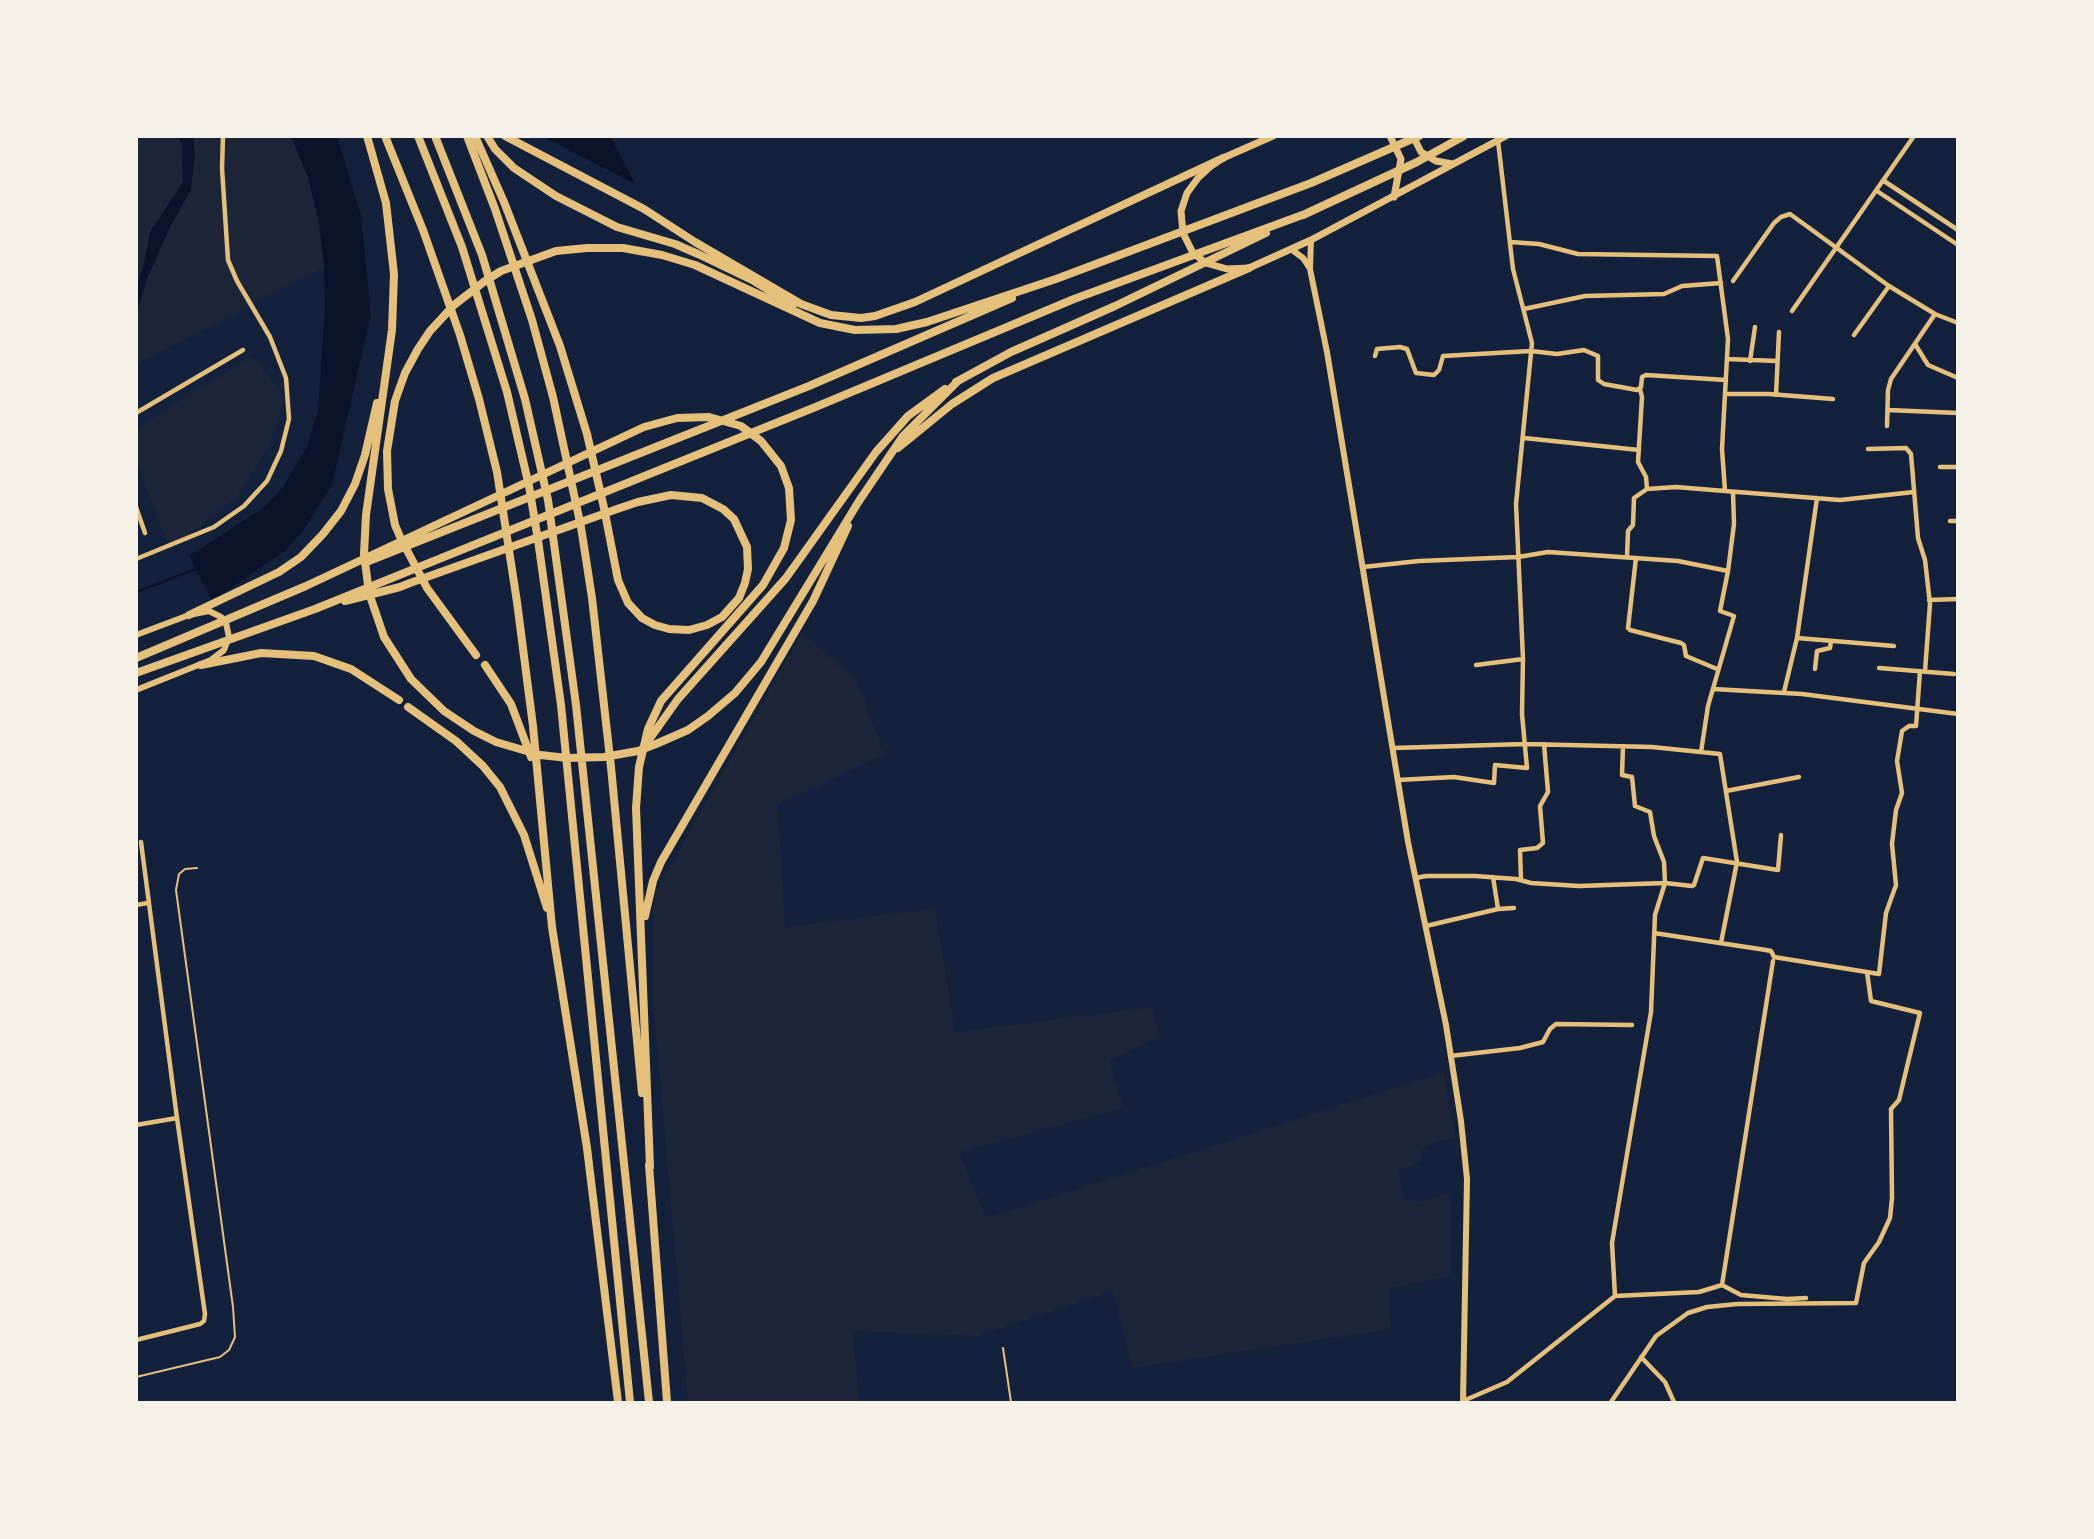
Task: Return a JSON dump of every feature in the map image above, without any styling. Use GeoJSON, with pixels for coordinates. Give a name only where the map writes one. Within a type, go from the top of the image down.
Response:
{"type":"FeatureCollection","features":[{"type":"Feature","properties":{"kind":"highway"},"geometry":{"type":"LineString","coordinates":[[367,136],[382,183],[392,248],[394,300],[368,497],[365,565],[371,601],[380,628],[400,664],[418,687],[454,719],[496,742],[527,752],[568,758],[614,755],[656,744],[699,723],[735,693],[770,649],[859,501],[903,436],[958,381]]}},
{"type":"Feature","properties":{"kind":"highway"},"geometry":{"type":"LineString","coordinates":[[385,136],[423,230],[460,335],[494,460],[517,602],[552,928],[587,1148],[618,1402]]}},
{"type":"Feature","properties":{"kind":"highway"},"geometry":{"type":"LineString","coordinates":[[418,136],[463,247],[507,392],[529,486],[561,705],[630,1402]]}},
{"type":"Feature","properties":{"kind":"highway"},"geometry":{"type":"LineString","coordinates":[[435,136],[486,265],[525,399],[548,500],[576,705],[649,1402]]}},
{"type":"Feature","properties":{"kind":"highway"},"geometry":{"type":"LineString","coordinates":[[467,136],[532,320],[553,397],[581,527],[592,598],[611,767],[650,1167],[667,1402]]}},
{"type":"Feature","properties":{"kind":"highway"},"geometry":{"type":"LineString","coordinates":[[315,609],[401,587],[652,498],[678,495],[702,498],[723,509],[734,519],[746,541],[748,569],[739,598],[722,617],[699,628],[669,629],[642,618],[628,603],[618,580],[587,435],[561,346],[505,202],[475,136]]}},
{"type":"Feature","properties":{"kind":"highway"},"geometry":{"type":"LineString","coordinates":[[487,136],[495,149],[514,167],[556,196],[617,227],[698,254],[754,281],[820,323]]}},
{"type":"Feature","properties":{"kind":"highway"},"geometry":{"type":"LineString","coordinates":[[505,136],[644,209],[801,304],[831,314],[861,318],[896,310],[915,302],[1223,158]]}},
{"type":"Feature","properties":{"kind":"highway"},"geometry":{"type":"LineString","coordinates":[[476,655],[427,588],[395,525],[388,489],[389,434],[399,388],[430,331],[462,299],[501,271],[541,256],[572,249],[624,248],[695,265],[820,323],[855,330],[911,326],[1070,274],[1311,183],[1419,136]]}},
{"type":"Feature","properties":{"kind":"highway"},"geometry":{"type":"LineString","coordinates":[[642,753],[667,713],[779,587],[843,496],[896,429],[923,404],[971,373],[1417,162],[1464,136]]}},
{"type":"Feature","properties":{"kind":"highway"},"geometry":{"type":"LineString","coordinates":[[136,673],[315,609],[818,406],[1074,299],[1305,214]]}},
{"type":"Feature","properties":{"kind":"highway"},"geometry":{"type":"LineString","coordinates":[[892,453],[952,404],[993,378],[1248,268]]}},
{"type":"Feature","properties":{"kind":"highway"},"geometry":{"type":"LineString","coordinates":[[306,586],[808,386],[1056,279]]}},
{"type":"Feature","properties":{"kind":"highway"},"geometry":{"type":"LineString","coordinates":[[189,615],[267,579],[291,564],[311,547],[332,523],[349,497],[361,468],[389,351]]}},
{"type":"Feature","properties":{"kind":"highway"},"geometry":{"type":"LineString","coordinates":[[136,658],[306,586],[644,427],[677,418],[700,416],[732,423],[755,435],[776,459],[789,488],[791,520],[784,548],[770,575],[747,604],[661,701],[648,729],[642,753],[636,798],[650,1167]]}},
{"type":"Feature","properties":{"kind":"highway"},"geometry":{"type":"LineString","coordinates":[[642,930],[650,891],[661,862],[817,594],[859,501]]}},
{"type":"Feature","properties":{"kind":"highway"},"geometry":{"type":"LineString","coordinates":[[201,665],[261,653],[314,656],[351,669],[399,700]]}},
{"type":"Feature","properties":{"kind":"highway"},"geometry":{"type":"LineString","coordinates":[[485,665],[511,704],[537,773]]}},
{"type":"Feature","properties":{"kind":"highway"},"geometry":{"type":"LineString","coordinates":[[408,707],[456,741],[483,766],[499,787],[524,835],[552,928]]}},
{"type":"Feature","properties":{"kind":"main road"},"geometry":{"type":"LineString","coordinates":[[1390,136],[1401,159],[1394,197]]}},
{"type":"Feature","properties":{"kind":"main road"},"geometry":{"type":"LineString","coordinates":[[1413,136],[1421,152],[1436,161],[1454,164]]}},
{"type":"Feature","properties":{"kind":"main road"},"geometry":{"type":"LineString","coordinates":[[1272,137],[1223,158],[1203,172],[1190,188],[1182,204],[1181,226],[1189,247],[1199,259],[1227,269],[1248,268],[1311,240],[1506,136]]}},
{"type":"Feature","properties":{"kind":"main road"},"geometry":{"type":"LineString","coordinates":[[1311,240],[1310,269],[1327,352],[1398,780],[1446,1026],[1461,1121],[1467,1180],[1464,1402]]}},
{"type":"Feature","properties":{"kind":"main road"},"geometry":{"type":"LineString","coordinates":[[1291,249],[1303,258],[1310,269]]}},
{"type":"Feature","properties":{"kind":"main road"},"geometry":{"type":"LineString","coordinates":[[136,635],[205,611],[214,613],[226,623],[229,632],[224,650],[201,665],[136,690]]}},
{"type":"Feature","properties":{"kind":"street"},"geometry":{"type":"LineString","coordinates":[[136,559],[214,527],[244,506],[267,481],[281,451],[289,419],[286,378],[270,337],[237,281],[228,260],[222,168],[223,136]]}},
{"type":"Feature","properties":{"kind":"street"},"geometry":{"type":"LineString","coordinates":[[1792,312],[1914,136]]}},
{"type":"Feature","properties":{"kind":"street"},"geometry":{"type":"LineString","coordinates":[[1398,780],[1454,777],[1494,783],[1495,765],[1527,768],[1522,715],[1523,659],[1516,504],[1532,343],[1513,269],[1498,141]]}},
{"type":"Feature","properties":{"kind":"street"},"geometry":{"type":"LineString","coordinates":[[1884,181],[1958,230]]}},
{"type":"Feature","properties":{"kind":"street"},"geometry":{"type":"LineString","coordinates":[[1877,191],[1958,245]]}},
{"type":"Feature","properties":{"kind":"street"},"geometry":{"type":"LineString","coordinates":[[1733,281],[1774,223],[1790,214],[1889,286],[1935,314],[1958,323]]}},
{"type":"Feature","properties":{"kind":"street"},"geometry":{"type":"LineString","coordinates":[[1510,242],[1539,244],[1578,254],[1714,254],[1718,258],[1728,339],[1722,449],[1725,491]]}},
{"type":"Feature","properties":{"kind":"street"},"geometry":{"type":"LineString","coordinates":[[1524,309],[1586,296],[1664,294],[1682,286],[1721,283]]}},
{"type":"Feature","properties":{"kind":"street"},"geometry":{"type":"LineString","coordinates":[[1854,335],[1889,286]]}},
{"type":"Feature","properties":{"kind":"street"},"geometry":{"type":"LineString","coordinates":[[1887,426],[1891,379],[1935,314]]}},
{"type":"Feature","properties":{"kind":"street"},"geometry":{"type":"LineString","coordinates":[[1750,361],[1755,327]]}},
{"type":"Feature","properties":{"kind":"street"},"geometry":{"type":"LineString","coordinates":[[1776,395],[1779,332]]}},
{"type":"Feature","properties":{"kind":"street"},"geometry":{"type":"LineString","coordinates":[[1914,344],[1928,365],[1958,378]]}},
{"type":"Feature","properties":{"kind":"street"},"geometry":{"type":"LineString","coordinates":[[1375,356],[1377,349],[1400,347],[1406,349],[1416,373],[1434,375],[1439,370],[1443,356],[1531,351],[1557,354],[1584,350],[1593,352],[1599,359],[1599,382],[1631,389],[1640,388]]}},
{"type":"Feature","properties":{"kind":"street"},"geometry":{"type":"LineString","coordinates":[[136,413],[243,351]]}},
{"type":"Feature","properties":{"kind":"street"},"geometry":{"type":"LineString","coordinates":[[1727,359],[1777,361]]}},
{"type":"Feature","properties":{"kind":"street"},"geometry":{"type":"LineString","coordinates":[[1647,489],[1646,477],[1638,462],[1642,397],[1640,388],[1643,376],[1726,380]]}},
{"type":"Feature","properties":{"kind":"street"},"geometry":{"type":"LineString","coordinates":[[1726,394],[1833,400]]}},
{"type":"Feature","properties":{"kind":"street"},"geometry":{"type":"LineString","coordinates":[[1888,410],[1958,413]]}},
{"type":"Feature","properties":{"kind":"street"},"geometry":{"type":"LineString","coordinates":[[1524,438],[1639,450]]}},
{"type":"Feature","properties":{"kind":"street"},"geometry":{"type":"LineString","coordinates":[[1654,933],[1766,950],[1771,951],[1774,957],[1879,974],[1886,913],[1896,885],[1892,844],[1896,810],[1902,793],[1897,761],[1902,731],[1909,726],[1916,726],[1929,600],[1925,560],[1918,538],[1910,451],[1901,447],[1868,449]]}},
{"type":"Feature","properties":{"kind":"street"},"geometry":{"type":"LineString","coordinates":[[1940,467],[1958,467]]}},
{"type":"Feature","properties":{"kind":"street"},"geometry":{"type":"LineString","coordinates":[[1628,557],[1628,531],[1633,525],[1634,498],[1647,489],[1676,487],[1840,500],[1914,492]]}},
{"type":"Feature","properties":{"kind":"street"},"geometry":{"type":"LineString","coordinates":[[1700,752],[1707,706],[1734,616],[1720,611],[1734,524],[1733,492]]}},
{"type":"Feature","properties":{"kind":"street"},"geometry":{"type":"LineString","coordinates":[[1784,692],[1797,638],[1817,498]]}},
{"type":"Feature","properties":{"kind":"street"},"geometry":{"type":"LineString","coordinates":[[136,507],[145,533]]}},
{"type":"Feature","properties":{"kind":"street"},"geometry":{"type":"LineString","coordinates":[[1950,521],[1958,521]]}},
{"type":"Feature","properties":{"kind":"street"},"geometry":{"type":"LineString","coordinates":[[1363,567],[1419,561],[1518,557],[1548,552],[1678,561],[1728,571]]}},
{"type":"Feature","properties":{"kind":"street"},"geometry":{"type":"LineString","coordinates":[[1636,558],[1628,628],[1681,643],[1686,656],[1717,669]]}},
{"type":"Feature","properties":{"kind":"street"},"geometry":{"type":"LineString","coordinates":[[1929,600],[1958,598]]}},
{"type":"Feature","properties":{"kind":"street"},"geometry":{"type":"LineString","coordinates":[[1797,638],[1894,646]]}},
{"type":"Feature","properties":{"kind":"street"},"geometry":{"type":"LineString","coordinates":[[1815,669],[1817,651],[1830,648],[1831,640]]}},
{"type":"Feature","properties":{"kind":"street"},"geometry":{"type":"LineString","coordinates":[[1476,665],[1523,659]]}},
{"type":"Feature","properties":{"kind":"street"},"geometry":{"type":"LineString","coordinates":[[1879,668],[1954,674]]}},
{"type":"Feature","properties":{"kind":"street"},"geometry":{"type":"LineString","coordinates":[[1713,690],[1784,692],[1958,714]]}},
{"type":"Feature","properties":{"kind":"street"},"geometry":{"type":"LineString","coordinates":[[1393,748],[1544,744],[1623,746],[1720,754],[1737,862],[1721,943]]}},
{"type":"Feature","properties":{"kind":"street"},"geometry":{"type":"LineString","coordinates":[[1521,880],[1520,850],[1537,848],[1543,843],[1540,806],[1549,792],[1544,744]]}},
{"type":"Feature","properties":{"kind":"street"},"geometry":{"type":"LineString","coordinates":[[1615,1296],[1612,1243],[1650,1012],[1655,915],[1665,883],[1664,862],[1654,836],[1650,812],[1635,806],[1632,777],[1622,775],[1623,746]]}},
{"type":"Feature","properties":{"kind":"street"},"geometry":{"type":"LineString","coordinates":[[1726,791],[1799,777]]}},
{"type":"Feature","properties":{"kind":"street"},"geometry":{"type":"LineString","coordinates":[[1416,878],[1493,877],[1579,886],[1665,883],[1694,885],[1703,858],[1778,870],[1781,835]]}},
{"type":"Feature","properties":{"kind":"street"},"geometry":{"type":"LineString","coordinates":[[136,1340],[200,1324],[204,1321],[205,1314],[141,842]]}},
{"type":"Feature","properties":{"kind":"street"},"geometry":{"type":"LineString","coordinates":[[1493,877],[1498,909]]}},
{"type":"Feature","properties":{"kind":"street"},"geometry":{"type":"LineString","coordinates":[[136,905],[148,904]]}},
{"type":"Feature","properties":{"kind":"street"},"geometry":{"type":"LineString","coordinates":[[1426,926],[1498,909],[1514,908]]}},
{"type":"Feature","properties":{"kind":"street"},"geometry":{"type":"LineString","coordinates":[[1722,1285],[1773,961]]}},
{"type":"Feature","properties":{"kind":"street"},"geometry":{"type":"LineString","coordinates":[[1611,1402],[1656,1336],[1688,1313],[1707,1307],[1764,1303],[1856,1303],[1864,1263],[1879,1242],[1890,1218],[1891,1109],[1899,1100],[1920,1013],[1871,1001],[1867,972]]}},
{"type":"Feature","properties":{"kind":"street"},"geometry":{"type":"LineString","coordinates":[[1450,1056],[1520,1048],[1544,1042],[1550,1029],[1556,1024],[1632,1024]]}},
{"type":"Feature","properties":{"kind":"street"},"geometry":{"type":"LineString","coordinates":[[136,1125],[177,1118]]}},
{"type":"Feature","properties":{"kind":"street"},"geometry":{"type":"LineString","coordinates":[[1464,1402],[1507,1382],[1615,1296],[1699,1292],[1722,1285],[1741,1295],[1806,1298]]}},
{"type":"Feature","properties":{"kind":"street"},"geometry":{"type":"LineString","coordinates":[[1642,1357],[1665,1382],[1674,1402]]}},
{"type":"Feature","properties":{"kind":"lane"},"geometry":{"type":"LineString","coordinates":[[136,1377],[220,1357],[229,1350],[235,1337],[176,890],[179,874],[185,869],[197,868]]}},
{"type":"Feature","properties":{"kind":"lane"},"geometry":{"type":"LineString","coordinates":[[1003,1348],[1011,1402]]}},
{"type":"Feature","properties":{"kind":"shaded area"},"geometry":{"type":"Polygon","coordinates":[[[137,137],[291,137],[308,177],[319,223],[324,267],[137,364],[137,137]]]}},
{"type":"Feature","properties":{"kind":"shaded area"},"geometry":{"type":"Polygon","coordinates":[[[178,137],[193,137],[195,153],[191,190],[171,225],[147,279],[137,311],[137,285],[150,232],[183,182],[182,144],[178,137]]]}},
{"type":"Feature","properties":{"kind":"shaded area"},"geometry":{"type":"Polygon","coordinates":[[[291,137],[337,137],[361,215],[371,315],[332,485],[303,531],[286,550],[212,601],[189,556],[263,508],[281,490],[307,447],[318,411],[325,309],[324,267],[319,223],[308,177],[291,137]]]}},
{"type":"Feature","properties":{"kind":"shaded area"},"geometry":{"type":"Polygon","coordinates":[[[544,137],[611,137],[635,184],[544,137]]]}},
{"type":"Feature","properties":{"kind":"shaded area"},"geometry":{"type":"Polygon","coordinates":[[[251,356],[285,397],[268,449],[238,495],[170,550],[137,463],[137,429],[251,356]]]}},
{"type":"Feature","properties":{"kind":"shaded area"},"geometry":{"type":"Polygon","coordinates":[[[802,633],[859,684],[884,754],[778,805],[785,927],[935,908],[955,1032],[1152,1007],[1160,1036],[1109,1061],[1123,1108],[959,1153],[986,1218],[1443,1072],[1456,1138],[1437,1141],[1420,1150],[1422,1161],[1398,1171],[1404,1197],[1418,1202],[1450,1193],[1450,1276],[1389,1288],[1391,1329],[1132,1368],[1113,1291],[977,1336],[852,1331],[860,1402],[688,1402],[654,1010],[654,895],[802,633]]]}},
{"type":"Feature","properties":{"kind":"waterway"},"geometry":{"type":"LineString","coordinates":[[136,592],[199,568]]}}]}
